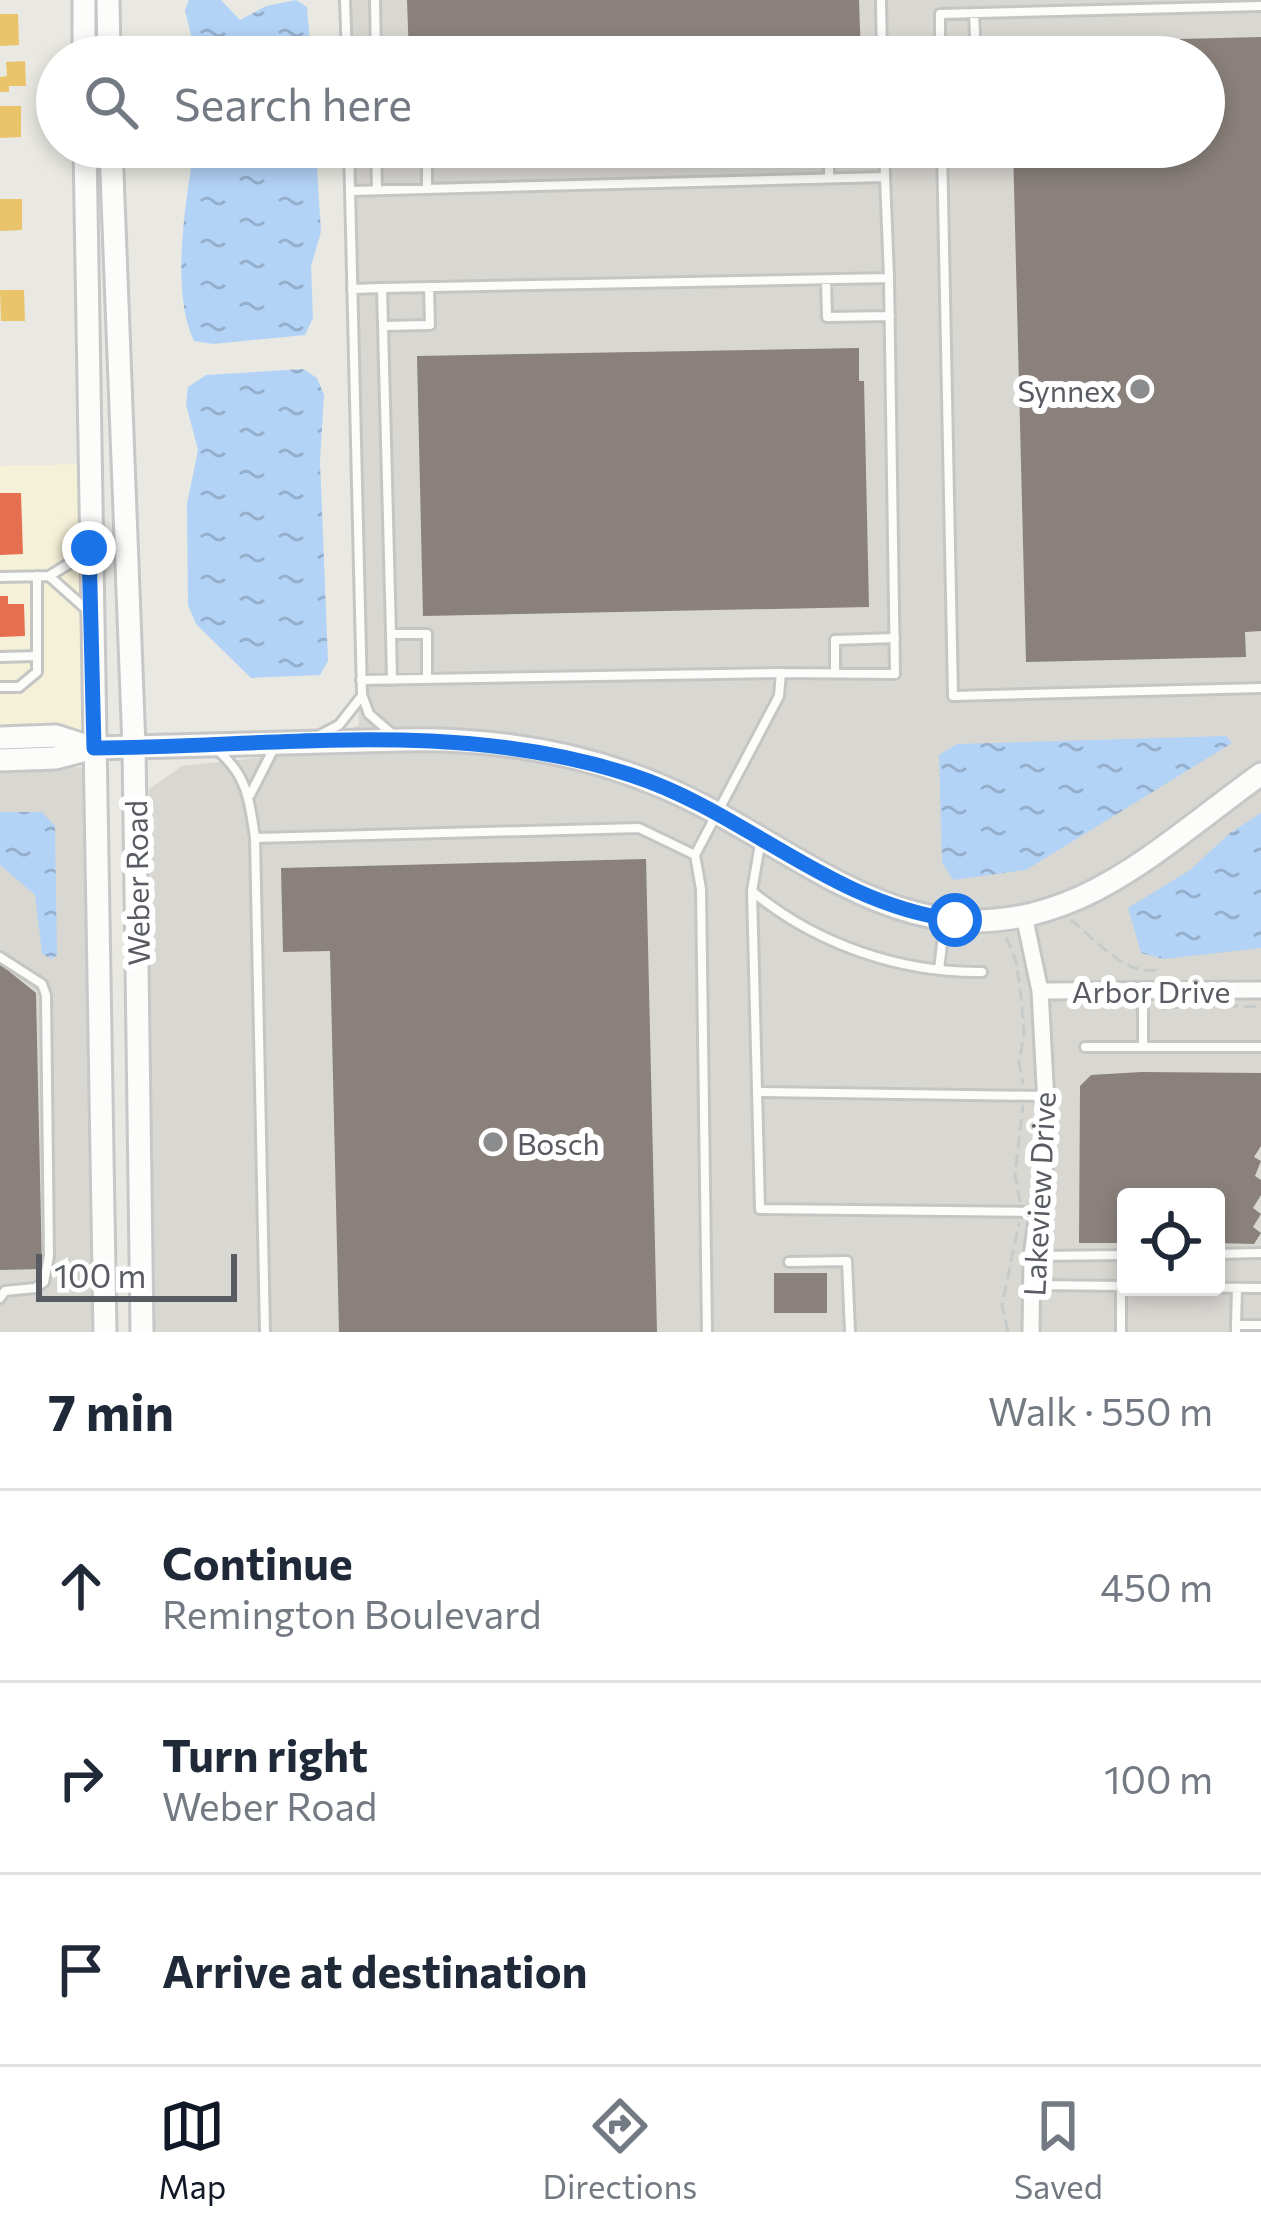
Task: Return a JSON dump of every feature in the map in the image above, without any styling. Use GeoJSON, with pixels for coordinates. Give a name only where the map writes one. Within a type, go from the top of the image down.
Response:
{"type":"FeatureCollection","features":[{"type":"Feature","properties":{"kind":"main road"},"geometry":{"type":"LineString","coordinates":[[84,0],[84,36]]}},
{"type":"Feature","properties":{"kind":"main road"},"geometry":{"type":"LineString","coordinates":[[108,0],[109,36]]}},
{"type":"Feature","properties":{"kind":"main road","name":"Weber Road"},"geometry":{"type":"LineString","coordinates":[[85,168],[105,1332]]}},
{"type":"Feature","properties":{"kind":"main road","name":"Weber Road"},"geometry":{"type":"LineString","coordinates":[[112,168],[134,748],[142,1332]]}},
{"type":"Feature","properties":{"kind":"main road"},"geometry":{"type":"LineString","coordinates":[[0,738],[56,736],[94,748]]}},
{"type":"Feature","properties":{"kind":"main road"},"geometry":{"type":"LineString","coordinates":[[0,760],[55,758],[94,748],[453,739],[562,754],[666,788],[864,897],[905,912],[1017,924],[1082,897],[1124,872],[1261,774]]}},
{"type":"Feature","properties":{"kind":"street","name":"Lakeview Drive"},"geometry":{"type":"LineString","coordinates":[[1017,924],[1040,991],[1046,1096],[1046,1158],[1032,1256],[1031,1332]]}},
{"type":"Feature","properties":{"kind":"street","name":"Arbor Drive"},"geometry":{"type":"LineString","coordinates":[[1040,991],[1261,990]]}},
{"type":"Feature","properties":{"kind":"lane"},"geometry":{"type":"LineString","coordinates":[[345,0],[346,36]]}},
{"type":"Feature","properties":{"kind":"lane"},"geometry":{"type":"LineString","coordinates":[[375,0],[376,36]]}},
{"type":"Feature","properties":{"kind":"lane"},"geometry":{"type":"LineString","coordinates":[[881,0],[882,36]]}},
{"type":"Feature","properties":{"kind":"lane"},"geometry":{"type":"LineString","coordinates":[[940,36],[940,14],[1261,6]]}},
{"type":"Feature","properties":{"kind":"lane"},"geometry":{"type":"LineString","coordinates":[[974,13],[975,36]]}},
{"type":"Feature","properties":{"kind":"lane"},"geometry":{"type":"LineString","coordinates":[[349,168],[362,695],[378,726],[403,740]]}},
{"type":"Feature","properties":{"kind":"lane"},"geometry":{"type":"LineString","coordinates":[[376,168],[377,190]]}},
{"type":"Feature","properties":{"kind":"lane"},"geometry":{"type":"LineString","coordinates":[[428,168],[428,188]]}},
{"type":"Feature","properties":{"kind":"lane"},"geometry":{"type":"LineString","coordinates":[[829,168],[829,178]]}},
{"type":"Feature","properties":{"kind":"lane"},"geometry":{"type":"LineString","coordinates":[[361,680],[895,674],[885,168]]}},
{"type":"Feature","properties":{"kind":"lane"},"geometry":{"type":"LineString","coordinates":[[942,168],[953,696],[1261,688]]}},
{"type":"Feature","properties":{"kind":"lane"},"geometry":{"type":"LineString","coordinates":[[350,190],[886,177]]}},
{"type":"Feature","properties":{"kind":"lane"},"geometry":{"type":"LineString","coordinates":[[352,289],[890,278]]}},
{"type":"Feature","properties":{"kind":"lane"},"geometry":{"type":"LineString","coordinates":[[826,280],[827,317],[890,316]]}},
{"type":"Feature","properties":{"kind":"lane"},"geometry":{"type":"LineString","coordinates":[[383,326],[430,325],[430,287]]}},
{"type":"Feature","properties":{"kind":"lane"},"geometry":{"type":"LineString","coordinates":[[382,288],[392,680]]}},
{"type":"Feature","properties":{"kind":"lane"},"geometry":{"type":"LineString","coordinates":[[0,578],[49,576],[82,558],[89,548]]}},
{"type":"Feature","properties":{"kind":"lane"},"geometry":{"type":"LineString","coordinates":[[0,688],[19,687],[37,672],[37,576]]}},
{"type":"Feature","properties":{"kind":"lane"},"geometry":{"type":"LineString","coordinates":[[49,576],[82,603],[91,617]]}},
{"type":"Feature","properties":{"kind":"lane"},"geometry":{"type":"LineString","coordinates":[[391,634],[427,634],[428,679]]}},
{"type":"Feature","properties":{"kind":"lane"},"geometry":{"type":"LineString","coordinates":[[835,674],[835,640],[895,638]]}},
{"type":"Feature","properties":{"kind":"lane"},"geometry":{"type":"LineString","coordinates":[[0,657],[37,656]]}},
{"type":"Feature","properties":{"kind":"lane"},"geometry":{"type":"LineString","coordinates":[[707,1332],[701,889],[695,855],[779,696],[781,673]]}},
{"type":"Feature","properties":{"kind":"lane"},"geometry":{"type":"LineString","coordinates":[[306,742],[339,725],[362,695]]}},
{"type":"Feature","properties":{"kind":"lane"},"geometry":{"type":"LineString","coordinates":[[249,796],[278,743]]}},
{"type":"Feature","properties":{"kind":"lane"},"geometry":{"type":"LineString","coordinates":[[212,746],[233,763],[249,796],[256,838],[265,1332]]}},
{"type":"Feature","properties":{"kind":"lane"},"geometry":{"type":"LineString","coordinates":[[256,838],[639,828],[695,855]]}},
{"type":"Feature","properties":{"kind":"lane"},"geometry":{"type":"LineString","coordinates":[[761,839],[752,891],[760,1209],[1036,1212]]}},
{"type":"Feature","properties":{"kind":"lane"},"geometry":{"type":"LineString","coordinates":[[752,891],[773,908],[861,953],[907,966],[982,972]]}},
{"type":"Feature","properties":{"kind":"lane"},"geometry":{"type":"LineString","coordinates":[[939,970],[945,918]]}},
{"type":"Feature","properties":{"kind":"lane"},"geometry":{"type":"LineString","coordinates":[[0,957],[42,984],[46,995],[50,1256],[44,1282],[5,1291],[0,1298]]}},
{"type":"Feature","properties":{"kind":"lane"},"geometry":{"type":"LineString","coordinates":[[1143,989],[1143,1046]]}},
{"type":"Feature","properties":{"kind":"lane"},"geometry":{"type":"LineString","coordinates":[[1085,1047],[1261,1047]]}},
{"type":"Feature","properties":{"kind":"lane"},"geometry":{"type":"LineString","coordinates":[[757,1092],[1046,1096]]}},
{"type":"Feature","properties":{"kind":"lane"},"geometry":{"type":"LineString","coordinates":[[1225,1254],[1261,1253]]}},
{"type":"Feature","properties":{"kind":"lane"},"geometry":{"type":"LineString","coordinates":[[1032,1256],[1117,1255]]}},
{"type":"Feature","properties":{"kind":"lane"},"geometry":{"type":"LineString","coordinates":[[789,1262],[848,1261],[850,1332]]}},
{"type":"Feature","properties":{"kind":"lane"},"geometry":{"type":"LineString","coordinates":[[1031,1285],[1117,1286]]}},
{"type":"Feature","properties":{"kind":"lane"},"geometry":{"type":"LineString","coordinates":[[1225,1288],[1261,1288]]}},
{"type":"Feature","properties":{"kind":"lane"},"geometry":{"type":"LineString","coordinates":[[1237,1288],[1236,1328],[1261,1325]]}},
{"type":"Feature","properties":{"kind":"lane"},"geometry":{"type":"LineString","coordinates":[[1121,1332],[1123,1296]]}},
{"type":"Feature","properties":{"kind":"path"},"geometry":{"type":"LineString","coordinates":[[1062,919],[1075,922],[1095,944],[1106,947],[1125,964],[1138,971],[1156,970],[1160,976]]}},
{"type":"Feature","properties":{"kind":"path"},"geometry":{"type":"LineString","coordinates":[[1008,1332],[1002,1305],[1018,1228],[1015,1174],[1023,1116],[1019,1063],[1024,1033],[1016,962],[1004,940],[1017,924]]}},
{"type":"Feature","properties":{"kind":"path"},"geometry":{"type":"LineString","coordinates":[[1158,1002],[1162,1009],[1192,1004]]}},
{"type":"Feature","properties":{"kind":"path"},"geometry":{"type":"LineString","coordinates":[[1204,1005],[1261,1007]]}},
{"type":"Feature","properties":{"kind":"shaded area"},"geometry":{"type":"Polygon","coordinates":[[[344,0],[1261,0],[1261,1332],[145,1332],[144,860],[149,789],[182,766],[292,754],[359,725],[347,168],[1225,168],[1225,36],[345,36],[344,0]]]}},
{"type":"Feature","properties":{"kind":"shaded area"},"geometry":{"type":"Polygon","coordinates":[[[83,464],[91,739],[0,734],[0,466],[83,464]]]}},
{"type":"Feature","properties":{"kind":"shaded area"},"geometry":{"type":"Polygon","coordinates":[[[84,767],[96,1332],[0,1332],[0,770],[84,767]]]}},
{"type":"Feature","properties":{"kind":"water"},"geometry":{"type":"Polygon","coordinates":[[[189,0],[221,0],[240,20],[266,6],[296,0],[307,7],[309,36],[191,36],[185,10],[189,0]]]}},
{"type":"Feature","properties":{"kind":"water"},"geometry":{"type":"Polygon","coordinates":[[[191,168],[317,168],[321,232],[311,266],[313,318],[305,335],[213,344],[194,341],[183,297],[184,219],[191,168]]]}},
{"type":"Feature","properties":{"kind":"water"},"geometry":{"type":"Polygon","coordinates":[[[303,369],[317,378],[324,395],[320,461],[328,661],[320,675],[251,678],[196,624],[188,605],[187,504],[198,450],[186,404],[188,387],[206,375],[303,369]]]}},
{"type":"Feature","properties":{"kind":"water"},"geometry":{"type":"Polygon","coordinates":[[[1226,736],[1232,743],[1026,870],[953,880],[942,862],[939,755],[957,744],[1226,736]]]}},
{"type":"Feature","properties":{"kind":"water"},"geometry":{"type":"Polygon","coordinates":[[[0,812],[42,812],[55,826],[57,955],[52,959],[42,954],[35,895],[0,865],[0,812]]]}},
{"type":"Feature","properties":{"kind":"water"},"geometry":{"type":"Polygon","coordinates":[[[1261,813],[1261,948],[1164,959],[1141,953],[1128,908],[1190,870],[1230,833],[1261,813]]]}},
{"type":"Feature","properties":{"kind":"building: Homes"},"geometry":{"type":"Polygon","coordinates":[[[0,14],[18,14],[19,45],[0,46],[0,14]]]}},
{"type":"Feature","properties":{"kind":"building: Homes"},"geometry":{"type":"Polygon","coordinates":[[[25,61],[26,86],[9,86],[9,92],[0,92],[0,77],[7,76],[6,62],[25,61]]]}},
{"type":"Feature","properties":{"kind":"building: Homes"},"geometry":{"type":"Polygon","coordinates":[[[0,106],[21,106],[21,137],[0,138],[0,106]]]}},
{"type":"Feature","properties":{"kind":"building: Homes"},"geometry":{"type":"Polygon","coordinates":[[[0,199],[22,199],[22,230],[0,231],[0,199]]]}},
{"type":"Feature","properties":{"kind":"building: Homes"},"geometry":{"type":"Polygon","coordinates":[[[0,290],[24,290],[25,321],[1,321],[0,290]]]}},
{"type":"Feature","properties":{"kind":"building: Shops"},"geometry":{"type":"Polygon","coordinates":[[[0,493],[21,493],[23,554],[0,555],[0,493]]]}},
{"type":"Feature","properties":{"kind":"building: Shops"},"geometry":{"type":"Polygon","coordinates":[[[0,596],[8,596],[8,604],[24,604],[25,636],[0,637],[0,596]]]}},
{"type":"Feature","properties":{"kind":"building: Industry"},"geometry":{"type":"Polygon","coordinates":[[[407,0],[859,0],[860,36],[408,36],[407,0]]]}},
{"type":"Feature","properties":{"kind":"building: Industry","name":"Synnex"},"geometry":{"type":"Polygon","coordinates":[[[1261,37],[1261,631],[1245,632],[1246,657],[1026,662],[1014,168],[1225,168],[1225,38],[1261,37]]]}},
{"type":"Feature","properties":{"kind":"building: Industry"},"geometry":{"type":"Polygon","coordinates":[[[859,348],[859,381],[864,381],[869,607],[423,616],[417,356],[859,348]]]}},
{"type":"Feature","properties":{"kind":"building: Industry","name":"Bosch"},"geometry":{"type":"Polygon","coordinates":[[[646,859],[657,1332],[339,1332],[330,951],[283,952],[281,868],[646,859]]]}},
{"type":"Feature","properties":{"kind":"building: Industry"},"geometry":{"type":"Polygon","coordinates":[[[0,964],[36,993],[42,1269],[0,1270],[0,964]]]}},
{"type":"Feature","properties":{"kind":"building: Industry"},"geometry":{"type":"Polygon","coordinates":[[[1261,1073],[1261,1146],[1254,1157],[1261,1161],[1255,1176],[1261,1180],[1261,1195],[1253,1208],[1261,1214],[1253,1227],[1261,1233],[1254,1244],[1225,1243],[1225,1188],[1117,1188],[1117,1243],[1079,1243],[1080,1086],[1091,1075],[1261,1073]]]}},
{"type":"Feature","properties":{"kind":"building: Industry"},"geometry":{"type":"Polygon","coordinates":[[[774,1273],[827,1273],[827,1313],[774,1313],[774,1273]]]}},
{"type":"Feature","properties":{"kind":"place","name":"Synnex"},"geometry":{"type":"Point","coordinates":[1140,389]}},
{"type":"Feature","properties":{"kind":"place","name":"Bosch"},"geometry":{"type":"Point","coordinates":[493,1142]}},
{"type":"Feature","properties":{"kind":"route"},"geometry":{"type":"LineString","coordinates":[[89,548],[94,748],[453,739],[562,754],[666,788],[864,897],[905,912],[955,920]]}}]}
